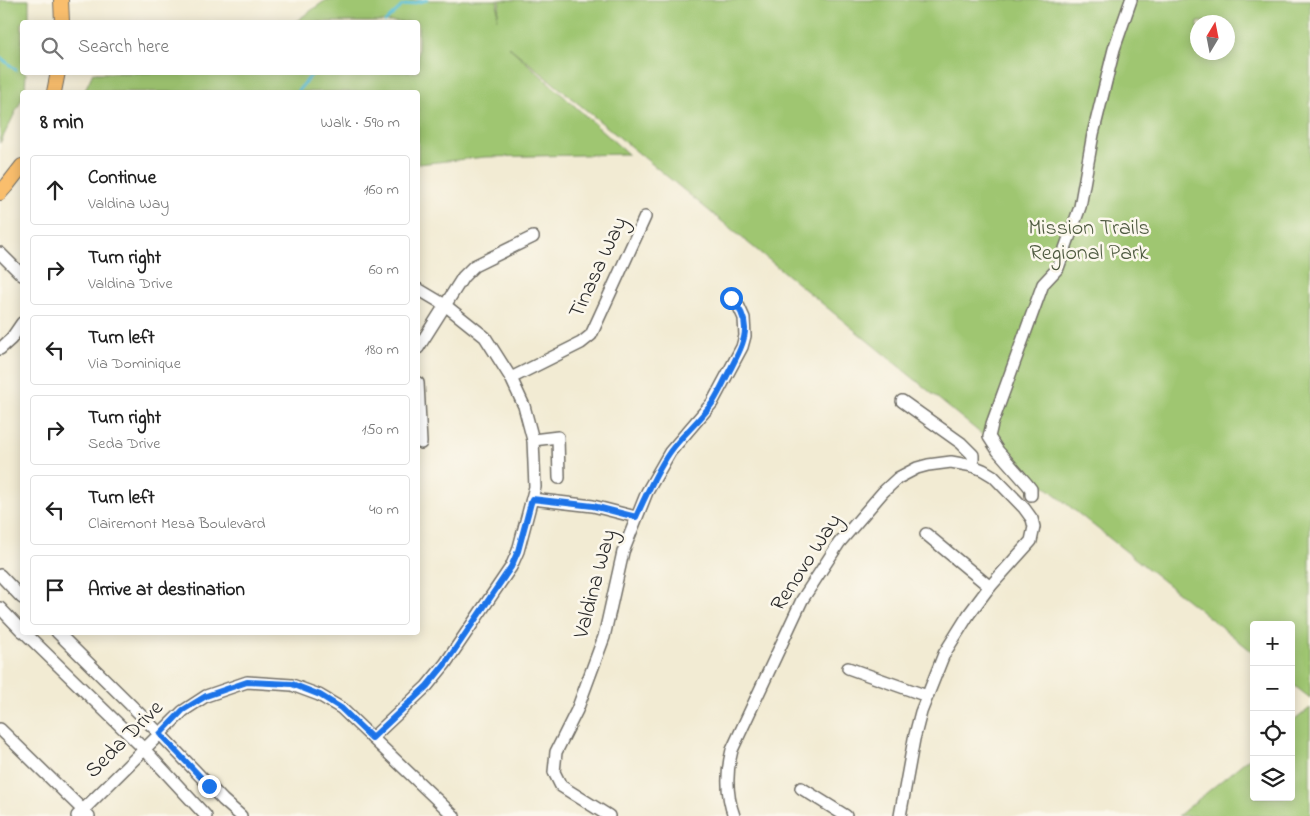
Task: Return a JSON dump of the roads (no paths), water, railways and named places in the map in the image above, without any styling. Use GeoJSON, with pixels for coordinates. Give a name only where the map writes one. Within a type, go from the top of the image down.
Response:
{"type":"FeatureCollection","features":[{"type":"Feature","properties":{"kind":"main road"},"geometry":{"type":"LineString","coordinates":[[61,0],[62,20]]}},
{"type":"Feature","properties":{"kind":"main road"},"geometry":{"type":"LineString","coordinates":[[54,90],[57,75]]}},
{"type":"Feature","properties":{"kind":"main road"},"geometry":{"type":"LineString","coordinates":[[0,193],[20,168]]}},
{"type":"Feature","properties":{"kind":"street"},"geometry":{"type":"LineString","coordinates":[[1031,496],[1027,484],[998,451],[989,437],[1043,284],[1058,268],[1080,206],[1102,96],[1114,49],[1132,0]]}},
{"type":"Feature","properties":{"kind":"street","name":"Tinasa Way"},"geometry":{"type":"LineString","coordinates":[[511,378],[581,343],[591,335],[645,217]]}},
{"type":"Feature","properties":{"kind":"street"},"geometry":{"type":"LineString","coordinates":[[420,345],[463,277],[474,266],[533,237]]}},
{"type":"Feature","properties":{"kind":"street"},"geometry":{"type":"LineString","coordinates":[[0,253],[20,273]]}},
{"type":"Feature","properties":{"kind":"street"},"geometry":{"type":"LineString","coordinates":[[372,738],[427,686],[445,664],[511,567],[518,551],[534,487],[533,440],[524,406],[511,378],[485,338],[445,305],[420,290]]}},
{"type":"Feature","properties":{"kind":"street","name":"Valdina Way"},"geometry":{"type":"LineString","coordinates":[[609,816],[561,786],[554,772],[556,752],[577,710],[604,637],[623,552],[647,492],[670,452],[712,402],[742,347],[745,336],[744,318],[740,307],[731,298]]}},
{"type":"Feature","properties":{"kind":"street"},"geometry":{"type":"LineString","coordinates":[[0,349],[20,326]]}},
{"type":"Feature","properties":{"kind":"street"},"geometry":{"type":"LineString","coordinates":[[902,401],[961,443],[973,455],[973,466]]}},
{"type":"Feature","properties":{"kind":"street"},"geometry":{"type":"LineString","coordinates":[[420,423],[421,443]]}},
{"type":"Feature","properties":{"kind":"street"},"geometry":{"type":"LineString","coordinates":[[533,440],[558,437],[559,478]]}},
{"type":"Feature","properties":{"kind":"street","name":"Renovo Way"},"geometry":{"type":"LineString","coordinates":[[734,816],[727,785],[728,767],[732,750],[802,600],[839,543],[890,484],[907,472],[928,464],[950,462],[973,466],[993,476],[1024,508],[1034,523],[1034,527],[1031,541],[990,586]]}},
{"type":"Feature","properties":{"kind":"street"},"geometry":{"type":"LineString","coordinates":[[532,499],[593,506],[636,517]]}},
{"type":"Feature","properties":{"kind":"street"},"geometry":{"type":"LineString","coordinates":[[900,816],[914,739],[927,696],[944,654],[969,614],[990,586],[926,534]]}},
{"type":"Feature","properties":{"kind":"street"},"geometry":{"type":"LineString","coordinates":[[0,575],[20,596]]}},
{"type":"Feature","properties":{"kind":"street"},"geometry":{"type":"LineString","coordinates":[[0,608],[20,629]]}},
{"type":"Feature","properties":{"kind":"street"},"geometry":{"type":"LineString","coordinates":[[26,635],[144,749],[206,816]]}},
{"type":"Feature","properties":{"kind":"street"},"geometry":{"type":"LineString","coordinates":[[60,635],[241,816]]}},
{"type":"Feature","properties":{"kind":"street"},"geometry":{"type":"LineString","coordinates":[[848,668],[927,696]]}},
{"type":"Feature","properties":{"kind":"street","name":"Seda Drive"},"geometry":{"type":"LineString","coordinates":[[83,814],[183,710],[206,696],[247,682],[292,684],[320,695],[341,708],[454,816]]}},
{"type":"Feature","properties":{"kind":"street"},"geometry":{"type":"LineString","coordinates":[[0,729],[83,814]]}},
{"type":"Feature","properties":{"kind":"street"},"geometry":{"type":"LineString","coordinates":[[801,788],[846,816]]}},
{"type":"Feature","properties":{"kind":"waterway"},"geometry":{"type":"LineString","coordinates":[[387,20],[402,6],[427,0]]}},
{"type":"Feature","properties":{"kind":"waterway"},"geometry":{"type":"LineString","coordinates":[[0,57],[16,70]]}},
{"type":"Feature","properties":{"kind":"waterway"},"geometry":{"type":"LineString","coordinates":[[299,90],[311,75]]}},
{"type":"Feature","properties":{"kind":"park label","name":"Mission Trails Regional Park"},"geometry":{"type":"Point","coordinates":[1089,242]}}]}
